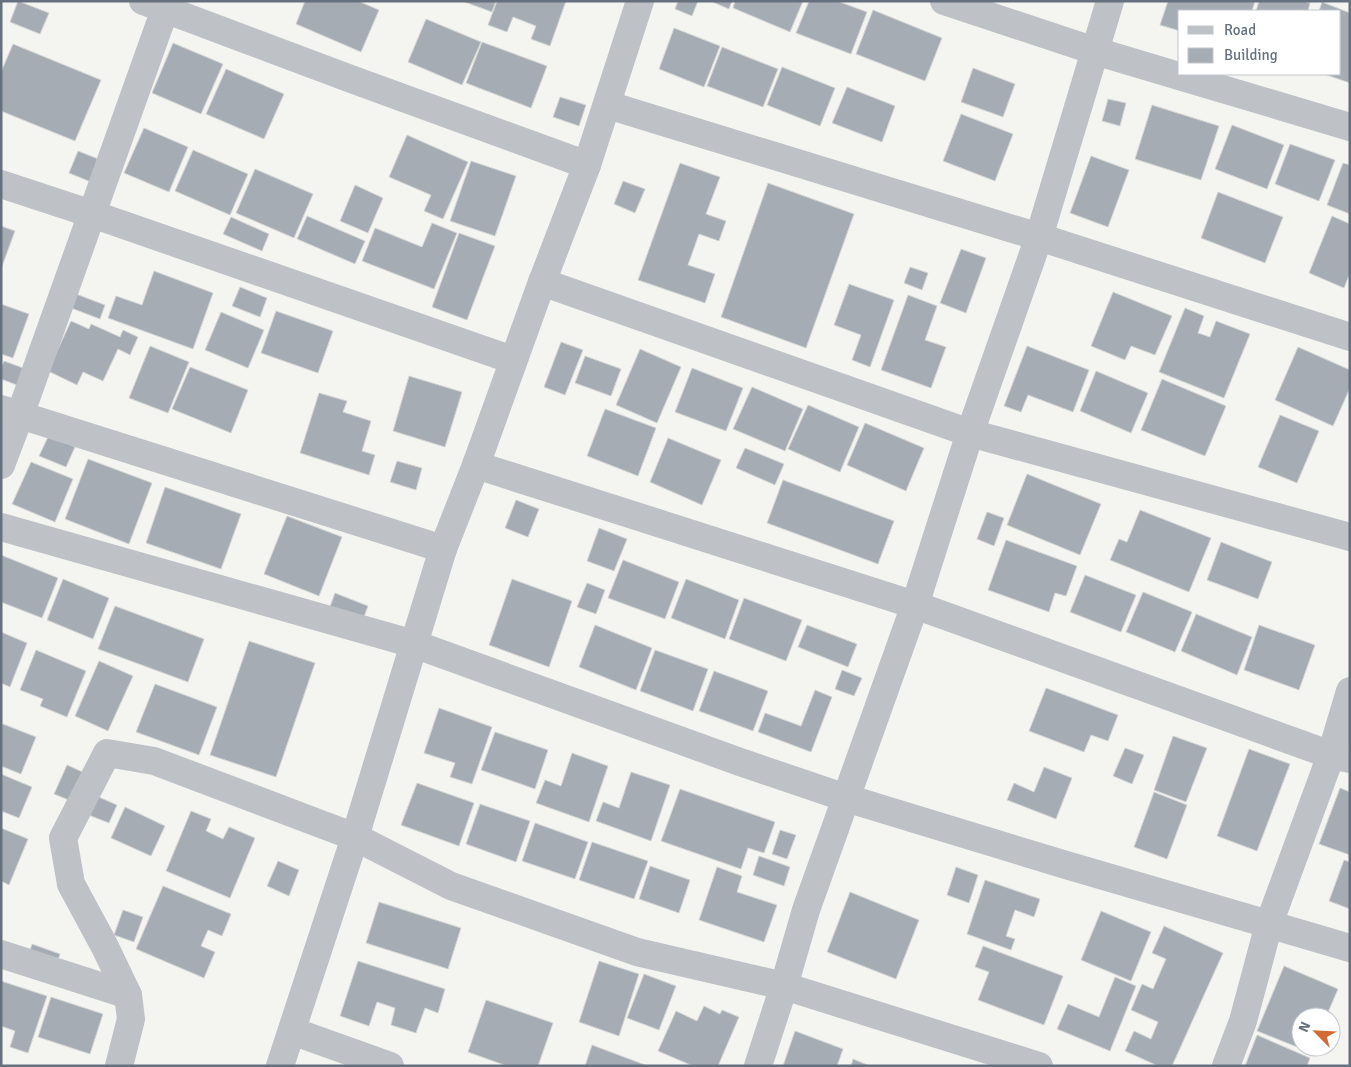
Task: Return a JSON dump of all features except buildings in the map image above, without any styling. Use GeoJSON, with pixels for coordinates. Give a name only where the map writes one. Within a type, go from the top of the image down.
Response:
{"type":"FeatureCollection","features":[{"type":"Feature","properties":{"kind":"street"},"geometry":{"type":"LineString","coordinates":[[280,1066],[355,837],[443,549],[587,165],[608,105],[640,1]]}},
{"type":"Feature","properties":{"kind":"street"},"geometry":{"type":"LineString","coordinates":[[944,1],[1095,51],[1350,127]]}},
{"type":"Feature","properties":{"kind":"street"},"geometry":{"type":"LineString","coordinates":[[758,1066],[806,910],[915,605],[970,432],[1039,237],[1110,1]]}},
{"type":"Feature","properties":{"kind":"street"},"geometry":{"type":"LineString","coordinates":[[1,465],[11,412],[92,214],[159,4],[351,79],[587,165]]}},
{"type":"Feature","properties":{"kind":"street"},"geometry":{"type":"LineString","coordinates":[[608,105],[1039,237],[1350,338]]}},
{"type":"Feature","properties":{"kind":"street"},"geometry":{"type":"LineString","coordinates":[[1,184],[513,360]]}},
{"type":"Feature","properties":{"kind":"street"},"geometry":{"type":"LineString","coordinates":[[542,282],[970,432],[1350,537]]}},
{"type":"Feature","properties":{"kind":"street"},"geometry":{"type":"LineString","coordinates":[[11,412],[443,549]]}},
{"type":"Feature","properties":{"kind":"street"},"geometry":{"type":"LineString","coordinates":[[476,465],[915,605],[1340,757]]}},
{"type":"Feature","properties":{"kind":"street"},"geometry":{"type":"LineString","coordinates":[[1,528],[414,644],[740,762],[846,798],[1350,948]]}},
{"type":"Feature","properties":{"kind":"street"},"geometry":{"type":"LineString","coordinates":[[1226,1066],[1243,1021],[1269,924],[1340,757],[1350,691]]}},
{"type":"Feature","properties":{"kind":"street"},"geometry":{"type":"LineString","coordinates":[[119,1066],[132,1019],[128,995],[72,884],[63,838],[107,753],[154,761],[355,837],[451,886],[628,948],[784,986],[1039,1066]]}},
{"type":"Feature","properties":{"kind":"street"},"geometry":{"type":"LineString","coordinates":[[1,954],[128,995]]}},
{"type":"Feature","properties":{"kind":"street"},"geometry":{"type":"LineString","coordinates":[[292,1031],[390,1066]]}}]}
